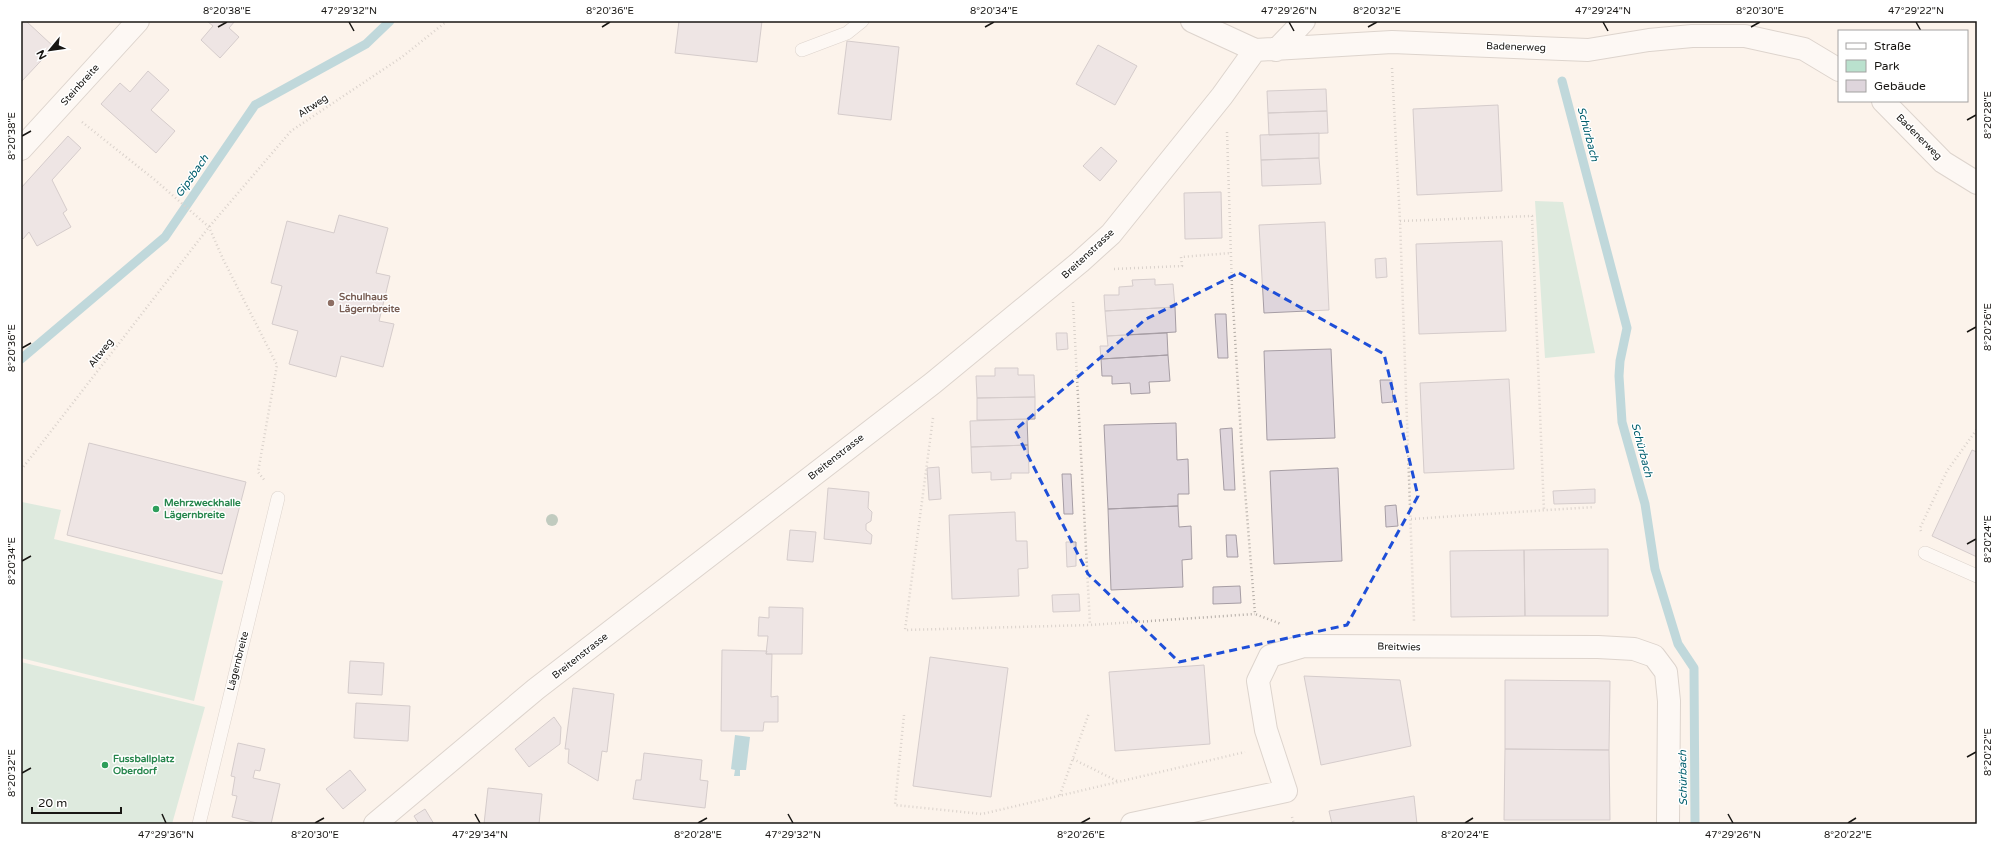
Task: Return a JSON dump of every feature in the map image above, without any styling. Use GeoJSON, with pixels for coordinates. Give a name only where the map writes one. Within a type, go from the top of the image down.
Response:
{"type":"FeatureCollection","features":[{"type":"Feature","properties":{"kind":"street","name":"Steinbreite"},"geometry":{"type":"LineString","coordinates":[[21,149],[138,21]]}},
{"type":"Feature","properties":{"kind":"street","name":"Badenerweg"},"geometry":{"type":"LineString","coordinates":[[1192,21],[1266,50],[1392,42],[1588,50],[1649,40],[1692,36],[1745,36],[1804,49],[1838,69]]}},
{"type":"Feature","properties":{"kind":"street","name":"Breitenstrasse"},"geometry":{"type":"LineString","coordinates":[[375,824],[536,689],[933,383],[1065,275],[1111,234],[1222,96],[1266,50],[1304,21]]}},
{"type":"Feature","properties":{"kind":"street","name":"Badenerweg"},"geometry":{"type":"LineString","coordinates":[[1884,102],[1943,162],[1977,183]]}},
{"type":"Feature","properties":{"kind":"street","name":"Breitwies"},"geometry":{"type":"LineString","coordinates":[[1132,824],[1286,791],[1266,730],[1258,681],[1270,656],[1304,646],[1598,646],[1634,649],[1654,656],[1666,672],[1669,701],[1668,824]]}},
{"type":"Feature","properties":{"kind":"lane"},"geometry":{"type":"LineString","coordinates":[[802,50],[847,33],[862,21]]}},
{"type":"Feature","properties":{"kind":"lane","name":"Lägernbreite"},"geometry":{"type":"LineString","coordinates":[[199,824],[278,498]]}},
{"type":"Feature","properties":{"kind":"lane"},"geometry":{"type":"LineString","coordinates":[[1925,553],[1977,576]]}},
{"type":"Feature","properties":{"kind":"path","name":"Altweg"},"geometry":{"type":"LineString","coordinates":[[21,470],[209,227],[291,131],[402,57],[447,21]]}},
{"type":"Feature","properties":{"kind":"path"},"geometry":{"type":"LineString","coordinates":[[1392,42],[1412,519],[1414,647]]}},
{"type":"Feature","properties":{"kind":"path"},"geometry":{"type":"LineString","coordinates":[[1222,96],[1227,134],[1231,253],[1242,453],[1254,614]]}},
{"type":"Feature","properties":{"kind":"path"},"geometry":{"type":"LineString","coordinates":[[66,101],[85,126],[155,180],[209,227],[277,365],[258,472],[278,498]]}},
{"type":"Feature","properties":{"kind":"path"},"geometry":{"type":"LineString","coordinates":[[1400,221],[1532,216],[1544,510]]}},
{"type":"Feature","properties":{"kind":"path"},"geometry":{"type":"LineString","coordinates":[[1108,269],[1182,266],[1181,257],[1231,253]]}},
{"type":"Feature","properties":{"kind":"path"},"geometry":{"type":"LineString","coordinates":[[1065,275],[1072,293],[1090,625]]}},
{"type":"Feature","properties":{"kind":"path"},"geometry":{"type":"LineString","coordinates":[[933,383],[934,409],[905,630],[1090,625],[1254,614],[1284,625],[1289,650]]}},
{"type":"Feature","properties":{"kind":"path"},"geometry":{"type":"LineString","coordinates":[[1925,553],[1920,528],[1947,471],[1977,429]]}},
{"type":"Feature","properties":{"kind":"path"},"geometry":{"type":"LineString","coordinates":[[1412,519],[1594,507]]}},
{"type":"Feature","properties":{"kind":"path"},"geometry":{"type":"LineString","coordinates":[[1060,796],[1089,713]]}},
{"type":"Feature","properties":{"kind":"path"},"geometry":{"type":"LineString","coordinates":[[904,715],[894,805],[982,814],[1271,746]]}},
{"type":"Feature","properties":{"kind":"path"},"geometry":{"type":"LineString","coordinates":[[1073,759],[1119,782]]}},
{"type":"Feature","properties":{"kind":"highlighted area"},"geometry":{"type":"Polygon","coordinates":[[[1239,273],[1384,354],[1418,496],[1347,625],[1179,662],[1088,574],[1015,430],[1146,319],[1239,273]]]}},
{"type":"Feature","properties":{"kind":"green space"},"geometry":{"type":"Polygon","coordinates":[[[1535,201],[1563,202],[1595,353],[1545,358],[1535,201]]]}},
{"type":"Feature","properties":{"kind":"green space"},"geometry":{"type":"Polygon","coordinates":[[[22,502],[61,510],[54,539],[223,581],[194,701],[21,658],[22,502]]]}},
{"type":"Feature","properties":{"kind":"green space","name":"Fussballplatz Oberdorf"},"geometry":{"type":"Polygon","coordinates":[[[21,662],[205,707],[172,824],[21,824],[21,662]]]}},
{"type":"Feature","properties":{"kind":"water"},"geometry":{"type":"Polygon","coordinates":[[[735,735],[750,737],[746,770],[740,770],[740,776],[734,776],[735,770],[731,769],[735,735]]]}},
{"type":"Feature","properties":{"kind":"building"},"geometry":{"type":"Polygon","coordinates":[[[21,21],[26,21],[54,47],[21,82],[21,21]]]}},
{"type":"Feature","properties":{"kind":"building"},"geometry":{"type":"Polygon","coordinates":[[[207,21],[235,21],[229,28],[239,37],[220,58],[201,40],[213,26],[207,21]]]}},
{"type":"Feature","properties":{"kind":"building"},"geometry":{"type":"Polygon","coordinates":[[[679,21],[762,21],[757,62],[675,53],[679,21]]]}},
{"type":"Feature","properties":{"kind":"building"},"geometry":{"type":"Polygon","coordinates":[[[847,41],[899,47],[891,120],[838,114],[847,41]]]}},
{"type":"Feature","properties":{"kind":"building"},"geometry":{"type":"Polygon","coordinates":[[[1098,45],[1137,66],[1115,105],[1076,84],[1098,45]]]}},
{"type":"Feature","properties":{"kind":"building"},"geometry":{"type":"Polygon","coordinates":[[[148,71],[169,90],[151,110],[175,131],[156,153],[101,104],[120,83],[130,92],[148,71]]]}},
{"type":"Feature","properties":{"kind":"building"},"geometry":{"type":"Polygon","coordinates":[[[1326,89],[1327,111],[1268,113],[1267,91],[1326,89]]]}},
{"type":"Feature","properties":{"kind":"building"},"geometry":{"type":"Polygon","coordinates":[[[1498,105],[1502,191],[1417,195],[1413,109],[1498,105]]]}},
{"type":"Feature","properties":{"kind":"building"},"geometry":{"type":"Polygon","coordinates":[[[1327,111],[1328,133],[1269,135],[1268,113],[1327,111]]]}},
{"type":"Feature","properties":{"kind":"building"},"geometry":{"type":"Polygon","coordinates":[[[1319,133],[1319,158],[1261,160],[1260,135],[1319,133]]]}},
{"type":"Feature","properties":{"kind":"building"},"geometry":{"type":"Polygon","coordinates":[[[68,136],[81,148],[52,180],[67,210],[63,213],[71,227],[37,246],[29,232],[23,239],[21,237],[21,188],[68,136]]]}},
{"type":"Feature","properties":{"kind":"building"},"geometry":{"type":"Polygon","coordinates":[[[1101,147],[1117,161],[1100,181],[1083,166],[1101,147]]]}},
{"type":"Feature","properties":{"kind":"building"},"geometry":{"type":"Polygon","coordinates":[[[1319,158],[1321,184],[1262,186],[1261,160],[1319,158]]]}},
{"type":"Feature","properties":{"kind":"building"},"geometry":{"type":"Polygon","coordinates":[[[1221,192],[1222,238],[1185,239],[1184,193],[1221,192]]]}},
{"type":"Feature","properties":{"kind":"building","name":"Schulhaus Lägernbreite"},"geometry":{"type":"Polygon","coordinates":[[[339,215],[388,228],[376,273],[390,276],[379,321],[394,324],[383,367],[341,356],[336,377],[289,364],[298,331],[272,324],[282,286],[271,283],[287,221],[334,233],[339,215]]]}},
{"type":"Feature","properties":{"kind":"building"},"geometry":{"type":"Polygon","coordinates":[[[1325,222],[1329,310],[1264,313],[1259,225],[1325,222]]]}},
{"type":"Feature","properties":{"kind":"building"},"geometry":{"type":"Polygon","coordinates":[[[1502,241],[1506,331],[1419,334],[1416,244],[1502,241]]]}},
{"type":"Feature","properties":{"kind":"building"},"geometry":{"type":"Polygon","coordinates":[[[1386,258],[1387,277],[1376,278],[1375,259],[1386,258]]]}},
{"type":"Feature","properties":{"kind":"building"},"geometry":{"type":"Polygon","coordinates":[[[1155,279],[1155,285],[1173,284],[1175,307],[1105,311],[1104,295],[1119,295],[1119,287],[1133,286],[1132,280],[1155,279]]]}},
{"type":"Feature","properties":{"kind":"building"},"geometry":{"type":"Polygon","coordinates":[[[1175,307],[1176,332],[1107,336],[1105,311],[1175,307]]]}},
{"type":"Feature","properties":{"kind":"building"},"geometry":{"type":"Polygon","coordinates":[[[1215,314],[1226,314],[1228,358],[1218,358],[1215,314]]]}},
{"type":"Feature","properties":{"kind":"building"},"geometry":{"type":"Polygon","coordinates":[[[1056,333],[1067,333],[1068,349],[1057,350],[1056,333]]]}},
{"type":"Feature","properties":{"kind":"building"},"geometry":{"type":"Polygon","coordinates":[[[1167,333],[1168,355],[1101,359],[1100,346],[1108,346],[1107,336],[1167,333]]]}},
{"type":"Feature","properties":{"kind":"building"},"geometry":{"type":"Polygon","coordinates":[[[1331,349],[1335,438],[1267,440],[1264,351],[1331,349]]]}},
{"type":"Feature","properties":{"kind":"building"},"geometry":{"type":"Polygon","coordinates":[[[1168,355],[1170,381],[1149,382],[1150,393],[1131,394],[1130,383],[1112,384],[1112,376],[1102,376],[1101,359],[1168,355]]]}},
{"type":"Feature","properties":{"kind":"building"},"geometry":{"type":"Polygon","coordinates":[[[995,368],[1018,368],[1018,375],[1034,375],[1035,397],[977,398],[976,376],[995,376],[995,368]]]}},
{"type":"Feature","properties":{"kind":"building"},"geometry":{"type":"Polygon","coordinates":[[[1509,379],[1514,469],[1424,473],[1420,383],[1509,379]]]}},
{"type":"Feature","properties":{"kind":"building"},"geometry":{"type":"Polygon","coordinates":[[[1380,380],[1392,380],[1393,402],[1382,403],[1380,380]]]}},
{"type":"Feature","properties":{"kind":"building"},"geometry":{"type":"Polygon","coordinates":[[[1035,397],[1035,419],[977,420],[977,398],[1035,397]]]}},
{"type":"Feature","properties":{"kind":"building"},"geometry":{"type":"Polygon","coordinates":[[[1027,419],[1028,445],[971,447],[970,421],[1027,419]]]}},
{"type":"Feature","properties":{"kind":"building"},"geometry":{"type":"Polygon","coordinates":[[[1176,423],[1177,460],[1188,459],[1189,494],[1178,494],[1178,506],[1108,509],[1104,425],[1176,423]]]}},
{"type":"Feature","properties":{"kind":"building"},"geometry":{"type":"Polygon","coordinates":[[[1232,428],[1235,490],[1224,490],[1220,429],[1232,428]]]}},
{"type":"Feature","properties":{"kind":"building","name":"Mehrzweckhalle Lägernbreite"},"geometry":{"type":"Polygon","coordinates":[[[89,443],[246,482],[222,574],[67,535],[89,443]]]}},
{"type":"Feature","properties":{"kind":"building"},"geometry":{"type":"Polygon","coordinates":[[[1028,445],[1029,473],[1011,473],[1011,479],[991,480],[991,472],[972,473],[971,447],[1028,445]]]}},
{"type":"Feature","properties":{"kind":"building"},"geometry":{"type":"Polygon","coordinates":[[[1972,450],[1977,452],[1977,557],[1932,536],[1972,450]]]}},
{"type":"Feature","properties":{"kind":"building"},"geometry":{"type":"Polygon","coordinates":[[[939,467],[941,499],[929,500],[927,468],[939,467]]]}},
{"type":"Feature","properties":{"kind":"building"},"geometry":{"type":"Polygon","coordinates":[[[1338,468],[1342,561],[1274,564],[1270,471],[1338,468]]]}},
{"type":"Feature","properties":{"kind":"building"},"geometry":{"type":"Polygon","coordinates":[[[1062,474],[1071,474],[1073,514],[1064,514],[1062,474]]]}},
{"type":"Feature","properties":{"kind":"building"},"geometry":{"type":"Polygon","coordinates":[[[828,488],[869,492],[868,508],[872,512],[871,521],[866,524],[866,530],[872,535],[871,544],[824,539],[828,488]]]}},
{"type":"Feature","properties":{"kind":"building"},"geometry":{"type":"Polygon","coordinates":[[[1595,489],[1595,503],[1554,504],[1553,491],[1595,489]]]}},
{"type":"Feature","properties":{"kind":"building"},"geometry":{"type":"Polygon","coordinates":[[[1396,505],[1398,526],[1386,527],[1385,506],[1396,505]]]}},
{"type":"Feature","properties":{"kind":"building"},"geometry":{"type":"Polygon","coordinates":[[[1178,506],[1179,527],[1191,526],[1192,559],[1182,560],[1183,587],[1111,590],[1108,509],[1178,506]]]}},
{"type":"Feature","properties":{"kind":"building"},"geometry":{"type":"Polygon","coordinates":[[[1015,512],[1016,541],[1027,541],[1028,568],[1018,569],[1019,596],[952,599],[949,515],[1015,512]]]}},
{"type":"Feature","properties":{"kind":"building"},"geometry":{"type":"Polygon","coordinates":[[[790,530],[816,532],[813,562],[787,560],[790,530]]]}},
{"type":"Feature","properties":{"kind":"building"},"geometry":{"type":"Polygon","coordinates":[[[1226,535],[1236,535],[1238,557],[1227,557],[1226,535]]]}},
{"type":"Feature","properties":{"kind":"building"},"geometry":{"type":"Polygon","coordinates":[[[1066,542],[1076,542],[1076,566],[1067,567],[1066,542]]]}},
{"type":"Feature","properties":{"kind":"building"},"geometry":{"type":"Polygon","coordinates":[[[1608,549],[1608,616],[1525,616],[1524,550],[1608,549]]]}},
{"type":"Feature","properties":{"kind":"building"},"geometry":{"type":"Polygon","coordinates":[[[1524,550],[1525,616],[1451,617],[1450,551],[1524,550]]]}},
{"type":"Feature","properties":{"kind":"building"},"geometry":{"type":"Polygon","coordinates":[[[1240,586],[1241,603],[1213,604],[1213,587],[1240,586]]]}},
{"type":"Feature","properties":{"kind":"building"},"geometry":{"type":"Polygon","coordinates":[[[1079,594],[1080,611],[1053,612],[1052,595],[1079,594]]]}},
{"type":"Feature","properties":{"kind":"building"},"geometry":{"type":"Polygon","coordinates":[[[769,607],[803,608],[802,654],[766,654],[768,636],[758,636],[759,617],[769,618],[769,607]]]}},
{"type":"Feature","properties":{"kind":"building"},"geometry":{"type":"Polygon","coordinates":[[[722,650],[767,651],[766,654],[772,654],[771,697],[778,696],[778,722],[764,722],[763,731],[721,731],[722,650]]]}},
{"type":"Feature","properties":{"kind":"building"},"geometry":{"type":"Polygon","coordinates":[[[930,657],[1008,668],[991,797],[913,786],[930,657]]]}},
{"type":"Feature","properties":{"kind":"building"},"geometry":{"type":"Polygon","coordinates":[[[350,661],[384,663],[382,695],[348,693],[350,661]]]}},
{"type":"Feature","properties":{"kind":"building"},"geometry":{"type":"Polygon","coordinates":[[[1204,665],[1210,744],[1115,751],[1109,672],[1204,665]]]}},
{"type":"Feature","properties":{"kind":"building"},"geometry":{"type":"Polygon","coordinates":[[[1304,676],[1400,680],[1411,746],[1321,765],[1304,676]]]}},
{"type":"Feature","properties":{"kind":"building"},"geometry":{"type":"Polygon","coordinates":[[[1505,680],[1610,681],[1609,750],[1505,749],[1505,680]]]}},
{"type":"Feature","properties":{"kind":"building"},"geometry":{"type":"Polygon","coordinates":[[[573,688],[614,694],[607,752],[602,751],[598,781],[568,763],[569,749],[565,749],[573,688]]]}},
{"type":"Feature","properties":{"kind":"building"},"geometry":{"type":"Polygon","coordinates":[[[356,703],[410,706],[408,741],[354,738],[356,703]]]}},
{"type":"Feature","properties":{"kind":"building"},"geometry":{"type":"Polygon","coordinates":[[[554,717],[561,727],[560,744],[529,767],[515,749],[554,717]]]}},
{"type":"Feature","properties":{"kind":"building"},"geometry":{"type":"Polygon","coordinates":[[[238,743],[265,749],[260,771],[255,770],[253,778],[280,784],[271,824],[261,824],[232,817],[237,796],[232,795],[235,777],[231,776],[238,743]]]}},
{"type":"Feature","properties":{"kind":"building"},"geometry":{"type":"Polygon","coordinates":[[[1505,749],[1609,750],[1610,820],[1504,820],[1505,749]]]}},
{"type":"Feature","properties":{"kind":"building"},"geometry":{"type":"Polygon","coordinates":[[[644,753],[702,760],[700,780],[708,781],[705,808],[633,799],[636,780],[641,780],[644,753]]]}},
{"type":"Feature","properties":{"kind":"building"},"geometry":{"type":"Polygon","coordinates":[[[350,770],[366,790],[343,809],[326,789],[350,770]]]}},
{"type":"Feature","properties":{"kind":"building"},"geometry":{"type":"Polygon","coordinates":[[[488,788],[542,794],[539,824],[484,824],[488,788]]]}},
{"type":"Feature","properties":{"kind":"building"},"geometry":{"type":"Polygon","coordinates":[[[1414,796],[1417,824],[1332,824],[1329,811],[1414,796]]]}},
{"type":"Feature","properties":{"kind":"building"},"geometry":{"type":"Polygon","coordinates":[[[425,809],[434,824],[419,824],[414,816],[425,809]]]}},
{"type":"Feature","properties":{"kind":"waterway","name":"Gipsbach"},"geometry":{"type":"LineString","coordinates":[[21,359],[165,237],[255,105],[366,44],[390,21]]}},
{"type":"Feature","properties":{"kind":"waterway","name":"Schürbach"},"geometry":{"type":"LineString","coordinates":[[1562,81],[1627,328],[1620,361],[1619,376],[1622,422],[1645,504],[1655,569],[1678,644],[1694,668],[1695,824]]}},
{"type":"Feature","properties":{"kind":"place","name":"Schulhaus Lägernbreite"},"geometry":{"type":"Point","coordinates":[331,303]}},
{"type":"Feature","properties":{"kind":"place","name":"Mehrzweckhalle Lägernbreite"},"geometry":{"type":"Point","coordinates":[156,509]}},
{"type":"Feature","properties":{"kind":"place","name":"Fussballplatz Oberdorf"},"geometry":{"type":"Point","coordinates":[105,765]}}]}
